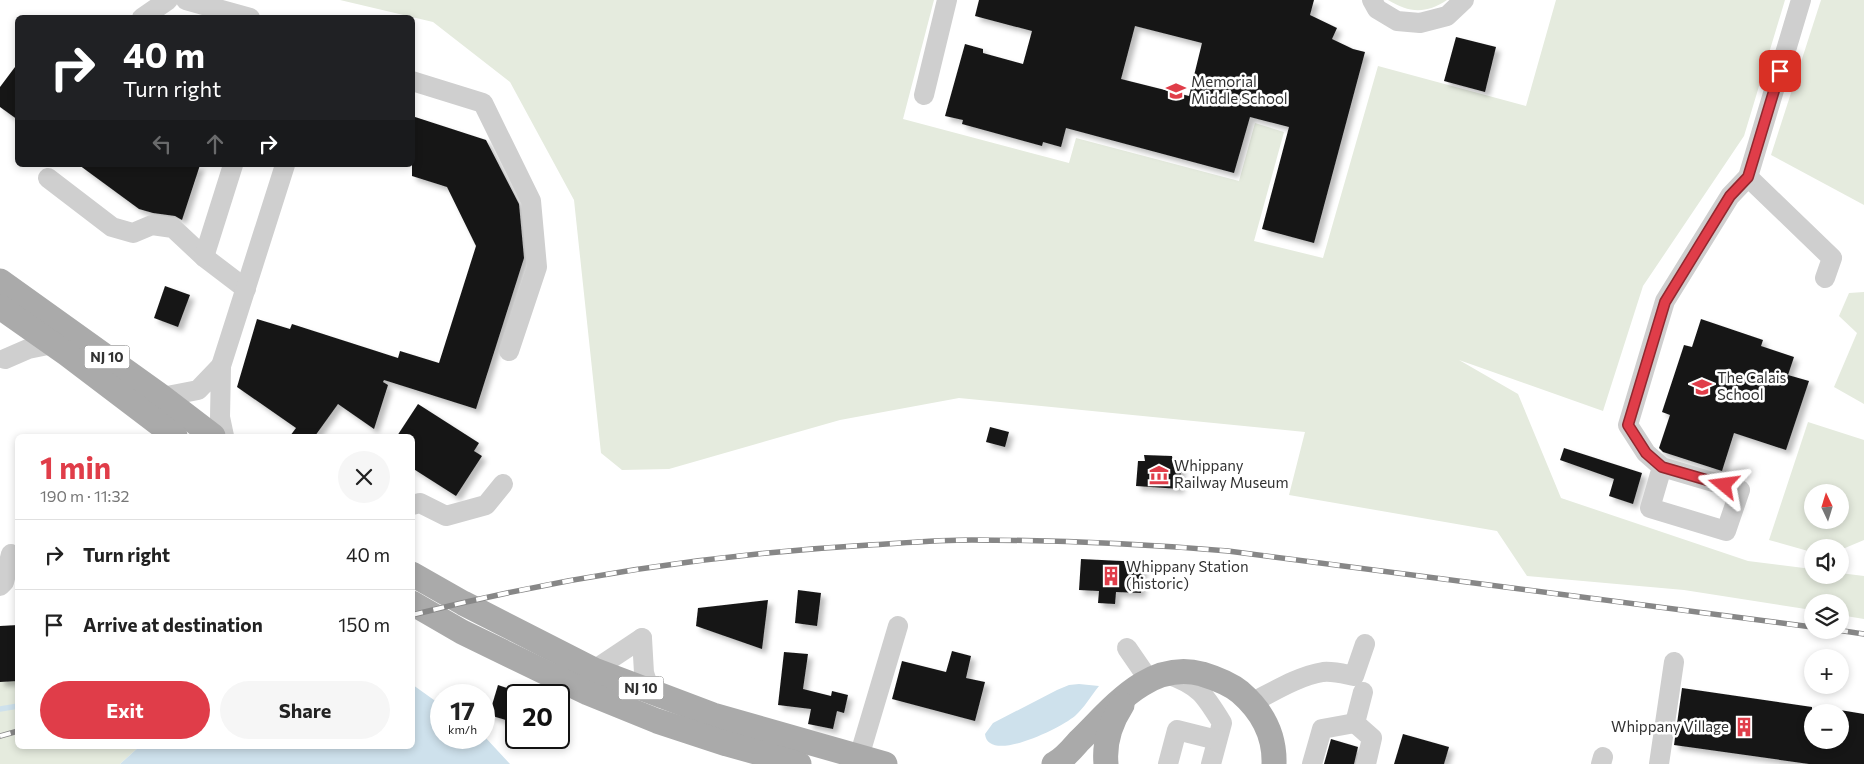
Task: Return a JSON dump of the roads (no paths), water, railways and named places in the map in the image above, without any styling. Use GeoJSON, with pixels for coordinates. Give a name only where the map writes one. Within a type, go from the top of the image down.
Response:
{"type":"FeatureCollection","features":[{"type":"Feature","properties":{"kind":"main road","name":"NJ 10"},"geometry":{"type":"LineString","coordinates":[[0,281],[210,434]]}},
{"type":"Feature","properties":{"kind":"main road","name":"NJ 10"},"geometry":{"type":"LineString","coordinates":[[0,307],[53,344],[172,434]]}},
{"type":"Feature","properties":{"kind":"main road","name":"NJ 10"},"geometry":{"type":"LineString","coordinates":[[415,576],[463,603],[594,670],[712,715],[884,764]]}},
{"type":"Feature","properties":{"kind":"main road","name":"NJ 10"},"geometry":{"type":"LineString","coordinates":[[417,609],[597,697],[657,721],[727,744],[799,764]]}},
{"type":"Feature","properties":{"kind":"main road"},"geometry":{"type":"LineString","coordinates":[[1054,764],[1067,754],[1127,696],[1156,676],[1194,672],[1217,678],[1239,690],[1251,703],[1263,717],[1269,728],[1273,740],[1274,764]]}},
{"type":"Feature","properties":{"kind":"main road"},"geometry":{"type":"LineString","coordinates":[[1106,764],[1112,720],[1127,696]]}},
{"type":"Feature","properties":{"kind":"lane"},"geometry":{"type":"LineString","coordinates":[[146,15],[168,0]]}},
{"type":"Feature","properties":{"kind":"lane"},"geometry":{"type":"LineString","coordinates":[[186,0],[239,15]]}},
{"type":"Feature","properties":{"kind":"lane"},"geometry":{"type":"LineString","coordinates":[[924,95],[947,0]]}},
{"type":"Feature","properties":{"kind":"lane"},"geometry":{"type":"LineString","coordinates":[[1372,0],[1377,9],[1397,21],[1420,23],[1447,16],[1464,0]]}},
{"type":"Feature","properties":{"kind":"lane"},"geometry":{"type":"LineString","coordinates":[[1662,467],[1646,453],[1628,425],[1665,302],[1730,196],[1748,177],[1801,0]]}},
{"type":"Feature","properties":{"kind":"lane"},"geometry":{"type":"LineString","coordinates":[[415,82],[482,102],[531,201],[537,267],[509,351]]}},
{"type":"Feature","properties":{"kind":"lane"},"geometry":{"type":"LineString","coordinates":[[204,257],[232,167]]}},
{"type":"Feature","properties":{"kind":"lane"},"geometry":{"type":"LineString","coordinates":[[224,434],[220,417],[221,366],[284,167]]}},
{"type":"Feature","properties":{"kind":"lane"},"geometry":{"type":"LineString","coordinates":[[1748,177],[1832,258],[1825,278]]}},
{"type":"Feature","properties":{"kind":"lane"},"geometry":{"type":"LineString","coordinates":[[48,178],[112,227],[133,233],[152,225],[173,228],[204,257],[246,289]]}},
{"type":"Feature","properties":{"kind":"lane"},"geometry":{"type":"LineString","coordinates":[[5,359],[28,349],[53,344]]}},
{"type":"Feature","properties":{"kind":"lane"},"geometry":{"type":"LineString","coordinates":[[162,397],[198,390],[221,366]]}},
{"type":"Feature","properties":{"kind":"lane"},"geometry":{"type":"LineString","coordinates":[[415,504],[420,503],[446,516],[486,505],[503,484]]}},
{"type":"Feature","properties":{"kind":"lane"},"geometry":{"type":"LineString","coordinates":[[0,586],[4,582],[10,554]]}},
{"type":"Feature","properties":{"kind":"lane"},"geometry":{"type":"LineString","coordinates":[[860,757],[898,626]]}},
{"type":"Feature","properties":{"kind":"lane"},"geometry":{"type":"LineString","coordinates":[[594,670],[642,638],[643,664],[650,691]]}},
{"type":"Feature","properties":{"kind":"lane"},"geometry":{"type":"LineString","coordinates":[[1355,723],[1356,686],[1365,644]]}},
{"type":"Feature","properties":{"kind":"lane"},"geometry":{"type":"LineString","coordinates":[[1127,648],[1156,676],[1187,681],[1199,690],[1212,706],[1222,723],[1211,764]]}},
{"type":"Feature","properties":{"kind":"lane"},"geometry":{"type":"LineString","coordinates":[[1659,764],[1674,662]]}},
{"type":"Feature","properties":{"kind":"lane"},"geometry":{"type":"LineString","coordinates":[[1251,703],[1300,680],[1323,672],[1339,672],[1356,686]]}},
{"type":"Feature","properties":{"kind":"lane"},"geometry":{"type":"LineString","coordinates":[[1312,764],[1322,729],[1355,723]]}},
{"type":"Feature","properties":{"kind":"lane"},"geometry":{"type":"LineString","coordinates":[[1355,723],[1372,738],[1366,764]]}},
{"type":"Feature","properties":{"kind":"lane"},"geometry":{"type":"LineString","coordinates":[[1168,764],[1177,730],[1217,740]]}},
{"type":"Feature","properties":{"kind":"water"},"geometry":{"type":"Polygon","coordinates":[[[1069,685],[1099,686],[1078,713],[1067,722],[1055,729],[1011,745],[998,746],[989,742],[985,734],[993,723],[1057,690],[1069,685]]]}},
{"type":"Feature","properties":{"kind":"water"},"geometry":{"type":"Polygon","coordinates":[[[415,686],[430,697],[430,749],[495,748],[510,764],[120,764],[137,749],[415,749],[415,686]]]}},
{"type":"Feature","properties":{"kind":"waterway"},"geometry":{"type":"LineString","coordinates":[[0,709],[15,706]]}},
{"type":"Feature","properties":{"kind":"railway"},"geometry":{"type":"LineString","coordinates":[[415,614],[525,589],[696,561],[754,554],[869,545],[946,540],[1004,540],[1164,546],[1228,551],[1804,626]]}},
{"type":"Feature","properties":{"kind":"railway"},"geometry":{"type":"LineString","coordinates":[[1849,632],[1864,634]]}},
{"type":"Feature","properties":{"kind":"railway"},"geometry":{"type":"LineString","coordinates":[[0,736],[15,732]]}},
{"type":"Feature","properties":{"kind":"place","name":"Memorial Middle School"},"geometry":{"type":"Point","coordinates":[1176,91]}},
{"type":"Feature","properties":{"kind":"place","name":"The Calais School"},"geometry":{"type":"Point","coordinates":[1702,387]}},
{"type":"Feature","properties":{"kind":"place","name":"Whippany Railway Museum"},"geometry":{"type":"Point","coordinates":[1159,475]}},
{"type":"Feature","properties":{"kind":"place","name":"Whippany Station (historic)"},"geometry":{"type":"Point","coordinates":[1111,576]}},
{"type":"Feature","properties":{"kind":"place","name":"Whippany Village"},"geometry":{"type":"Point","coordinates":[1744,727]}}]}
